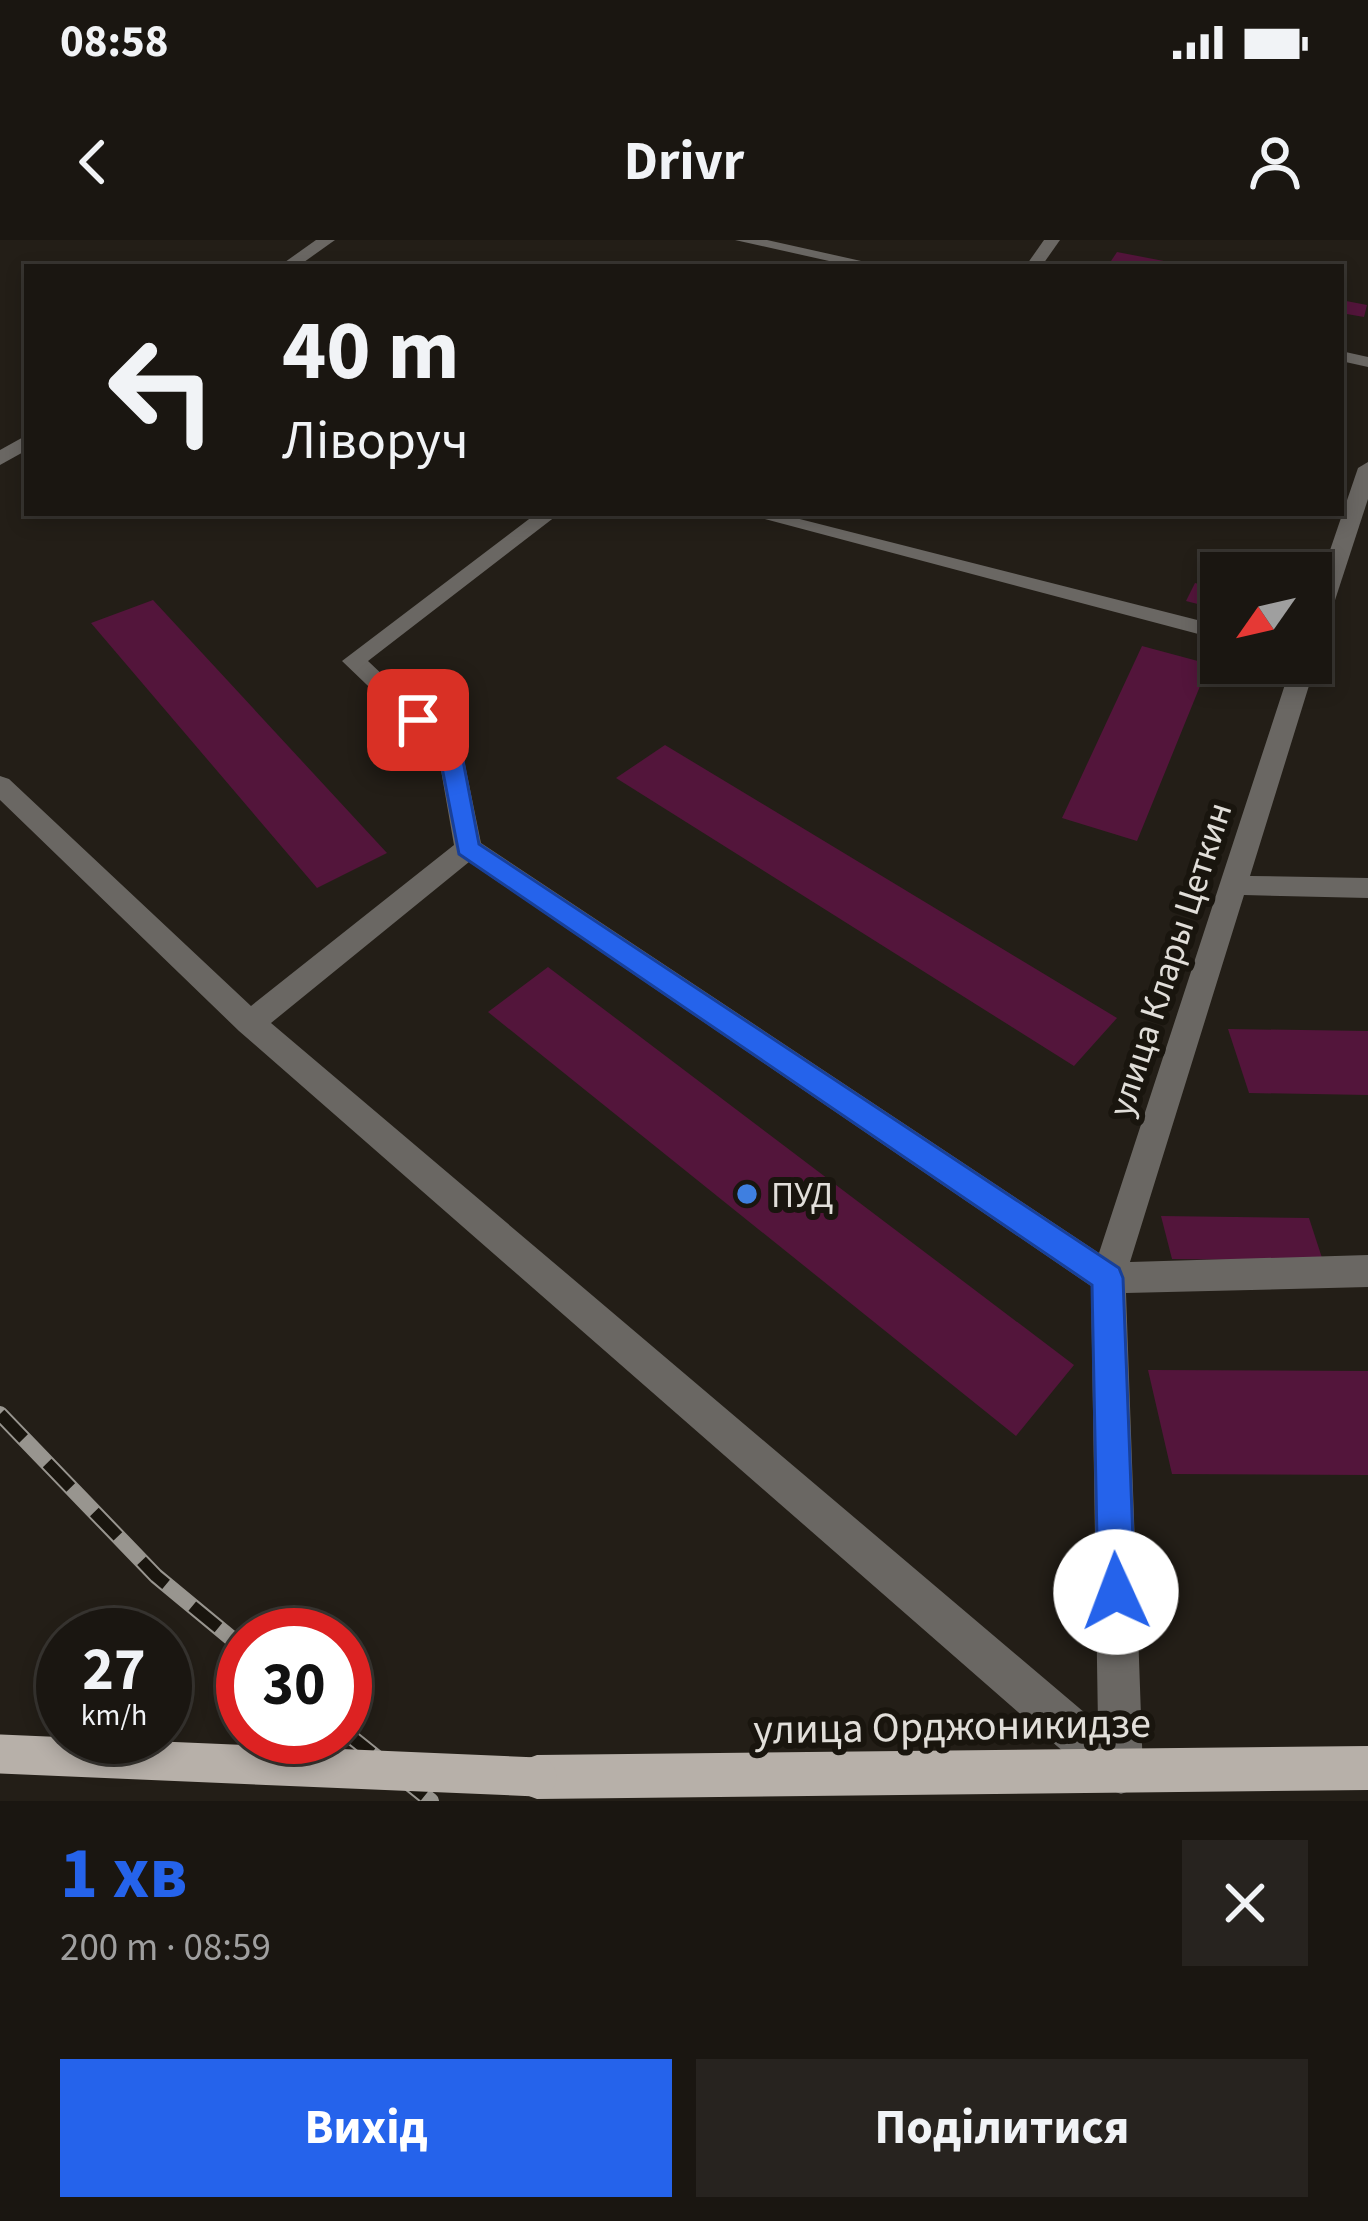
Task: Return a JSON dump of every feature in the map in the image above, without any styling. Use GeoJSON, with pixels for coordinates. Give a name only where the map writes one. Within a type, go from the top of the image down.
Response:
{"type":"FeatureCollection","features":[{"type":"Feature","properties":{"kind":"main road","name":"улица Орджоникидзе"},"geometry":{"type":"LineString","coordinates":[[0,1754],[538,1778],[1368,1768]]}},
{"type":"Feature","properties":{"kind":"street"},"geometry":{"type":"LineString","coordinates":[[292,264],[327,240]]}},
{"type":"Feature","properties":{"kind":"street"},"geometry":{"type":"LineString","coordinates":[[743,240],[865,264]]}},
{"type":"Feature","properties":{"kind":"street"},"geometry":{"type":"LineString","coordinates":[[1332,592],[1357,535],[1368,468]]}},
{"type":"Feature","properties":{"kind":"street"},"geometry":{"type":"LineString","coordinates":[[546,516],[354,661],[450,750],[468,848],[1108,1278],[1368,1271]]}},
{"type":"Feature","properties":{"kind":"street"},"geometry":{"type":"LineString","coordinates":[[764,516],[1200,628]]}},
{"type":"Feature","properties":{"kind":"street","name":"улица Клары Цеткин"},"geometry":{"type":"LineString","coordinates":[[1121,1772],[1108,1278],[1297,684]]}},
{"type":"Feature","properties":{"kind":"street"},"geometry":{"type":"LineString","coordinates":[[0,785],[250,1023],[1121,1772]]}},
{"type":"Feature","properties":{"kind":"street"},"geometry":{"type":"LineString","coordinates":[[250,1023],[468,848]]}},
{"type":"Feature","properties":{"kind":"street"},"geometry":{"type":"LineString","coordinates":[[1233,885],[1368,888]]}},
{"type":"Feature","properties":{"kind":"building"},"geometry":{"type":"Polygon","coordinates":[[[1117,252],[1169,262],[1168,264],[1109,264],[1117,252]]]}},
{"type":"Feature","properties":{"kind":"building"},"geometry":{"type":"Polygon","coordinates":[[[1344,301],[1367,305],[1364,317],[1344,314],[1344,301]]]}},
{"type":"Feature","properties":{"kind":"building"},"geometry":{"type":"Polygon","coordinates":[[[1195,583],[1200,584],[1200,605],[1186,601],[1195,583]]]}},
{"type":"Feature","properties":{"kind":"building"},"geometry":{"type":"Polygon","coordinates":[[[153,600],[387,853],[317,888],[91,623],[153,600]]]}},
{"type":"Feature","properties":{"kind":"building"},"geometry":{"type":"Polygon","coordinates":[[[1142,646],[1200,662],[1201,684],[1137,841],[1062,818],[1142,646]]]}},
{"type":"Feature","properties":{"kind":"building"},"geometry":{"type":"Polygon","coordinates":[[[665,745],[1117,1018],[1074,1066],[616,778],[665,745]]]}},
{"type":"Feature","properties":{"kind":"building"},"geometry":{"type":"Polygon","coordinates":[[[548,967],[1074,1365],[1016,1436],[488,1012],[548,967]]]}},
{"type":"Feature","properties":{"kind":"building"},"geometry":{"type":"Polygon","coordinates":[[[1228,1029],[1368,1031],[1368,1095],[1249,1093],[1228,1029]]]}},
{"type":"Feature","properties":{"kind":"building"},"geometry":{"type":"Polygon","coordinates":[[[1161,1216],[1309,1218],[1323,1261],[1172,1259],[1161,1216]]]}},
{"type":"Feature","properties":{"kind":"building"},"geometry":{"type":"Polygon","coordinates":[[[1148,1370],[1368,1371],[1368,1475],[1172,1474],[1148,1370]]]}},
{"type":"Feature","properties":{"kind":"railway"},"geometry":{"type":"LineString","coordinates":[[0,1414],[156,1576],[216,1626]]}},
{"type":"Feature","properties":{"kind":"railway"},"geometry":{"type":"LineString","coordinates":[[372,1754],[431,1801]]}},
{"type":"Feature","properties":{"kind":"place","name":"ПУД"},"geometry":{"type":"Point","coordinates":[747,1194]}},
{"type":"Feature","properties":{"kind":"route"},"geometry":{"type":"LineString","coordinates":[[418,720],[450,750],[468,848],[1108,1278],[1116,1592]]}}]}
